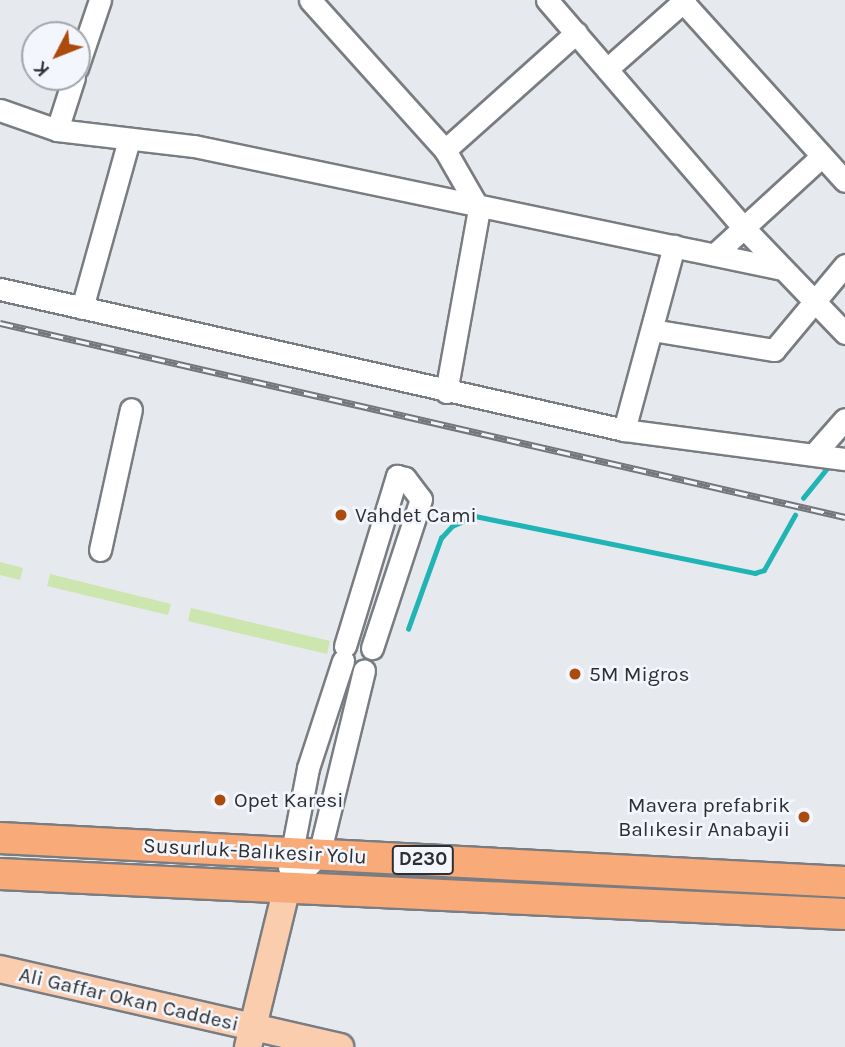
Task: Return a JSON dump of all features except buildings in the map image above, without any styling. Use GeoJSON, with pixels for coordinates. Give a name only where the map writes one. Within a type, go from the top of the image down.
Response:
{"type":"FeatureCollection","features":[{"type":"Feature","properties":{"kind":"highway","name":"Susurluk-Balıkesir Yolu"},"geometry":{"type":"LineString","coordinates":[[0,838],[845,882]]}},
{"type":"Feature","properties":{"kind":"highway","name":"Susurluk-Balıkesir Yolu"},"geometry":{"type":"LineString","coordinates":[[0,874],[845,914]]}},
{"type":"Feature","properties":{"kind":"main road"},"geometry":{"type":"LineString","coordinates":[[251,1037],[287,887]]}},
{"type":"Feature","properties":{"kind":"main road","name":"Ali Gaffar Okan Caddesi"},"geometry":{"type":"LineString","coordinates":[[0,970],[251,1037],[340,1047]]}},
{"type":"Feature","properties":{"kind":"street"},"geometry":{"type":"LineString","coordinates":[[91,27],[100,0]]}},
{"type":"Feature","properties":{"kind":"street"},"geometry":{"type":"LineString","coordinates":[[310,0],[444,150],[479,209],[446,393]]}},
{"type":"Feature","properties":{"kind":"street"},"geometry":{"type":"LineString","coordinates":[[547,0],[744,228],[845,333]]}},
{"type":"Feature","properties":{"kind":"street"},"geometry":{"type":"LineString","coordinates":[[607,69],[684,1],[845,181]]}},
{"type":"Feature","properties":{"kind":"street"},"geometry":{"type":"LineString","coordinates":[[444,150],[576,33]]}},
{"type":"Feature","properties":{"kind":"street"},"geometry":{"type":"LineString","coordinates":[[57,130],[70,91]]}},
{"type":"Feature","properties":{"kind":"street"},"geometry":{"type":"LineString","coordinates":[[0,110],[57,130],[194,146],[479,209],[782,269]]}},
{"type":"Feature","properties":{"kind":"street"},"geometry":{"type":"LineString","coordinates":[[82,308],[129,140]]}},
{"type":"Feature","properties":{"kind":"street"},"geometry":{"type":"LineString","coordinates":[[715,254],[822,156]]}},
{"type":"Feature","properties":{"kind":"street"},"geometry":{"type":"LineString","coordinates":[[624,430],[674,246]]}},
{"type":"Feature","properties":{"kind":"street"},"geometry":{"type":"LineString","coordinates":[[652,330],[774,350],[845,265]]}},
{"type":"Feature","properties":{"kind":"street"},"geometry":{"type":"LineString","coordinates":[[0,289],[446,393],[624,430],[845,459]]}},
{"type":"Feature","properties":{"kind":"street"},"geometry":{"type":"LineString","coordinates":[[100,550],[131,409]]}},
{"type":"Feature","properties":{"kind":"street"},"geometry":{"type":"LineString","coordinates":[[815,453],[845,419]]}},
{"type":"Feature","properties":{"kind":"street"},"geometry":{"type":"LineString","coordinates":[[287,887],[305,853],[364,670],[372,663],[372,648],[421,499],[405,478],[397,476],[307,768],[305,853]]}},
{"type":"Feature","properties":{"kind":"street"},"geometry":{"type":"LineString","coordinates":[[344,653],[359,640],[372,648]]}},
{"type":"Feature","properties":{"kind":"street"},"geometry":{"type":"LineString","coordinates":[[344,653],[354,671],[364,670]]}},
{"type":"Feature","properties":{"kind":"green space"},"geometry":{"type":"Polygon","coordinates":[[[0,562],[23,568],[20,580],[0,575],[0,562]]]}},
{"type":"Feature","properties":{"kind":"green space"},"geometry":{"type":"Polygon","coordinates":[[[50,574],[171,604],[168,615],[47,586],[50,574]]]}},
{"type":"Feature","properties":{"kind":"green space"},"geometry":{"type":"Polygon","coordinates":[[[191,608],[330,641],[327,654],[188,621],[191,608]]]}},
{"type":"Feature","properties":{"kind":"green space"},"geometry":{"type":"Polygon","coordinates":[[[0,852],[268,866],[0,856],[0,852]]]}},
{"type":"Feature","properties":{"kind":"green space"},"geometry":{"type":"Polygon","coordinates":[[[330,867],[845,893],[845,899],[337,874],[330,867]]]}},
{"type":"Feature","properties":{"kind":"waterway"},"geometry":{"type":"LineString","coordinates":[[803,498],[827,468]]}},
{"type":"Feature","properties":{"kind":"waterway"},"geometry":{"type":"LineString","coordinates":[[408,629],[441,538],[452,526],[475,516],[755,573],[764,570],[795,515]]}},
{"type":"Feature","properties":{"kind":"railway"},"geometry":{"type":"LineString","coordinates":[[0,323],[845,517]]}},
{"type":"Feature","properties":{"kind":"place","name":"Vahdet Cami"},"geometry":{"type":"Point","coordinates":[341,515]}},
{"type":"Feature","properties":{"kind":"place","name":"5M Migros"},"geometry":{"type":"Point","coordinates":[575,674]}},
{"type":"Feature","properties":{"kind":"place","name":"Opet Karesi"},"geometry":{"type":"Point","coordinates":[220,800]}},
{"type":"Feature","properties":{"kind":"place","name":"Mavera prefabrik Balıkesir Anabayii"},"geometry":{"type":"Point","coordinates":[804,817]}}]}
